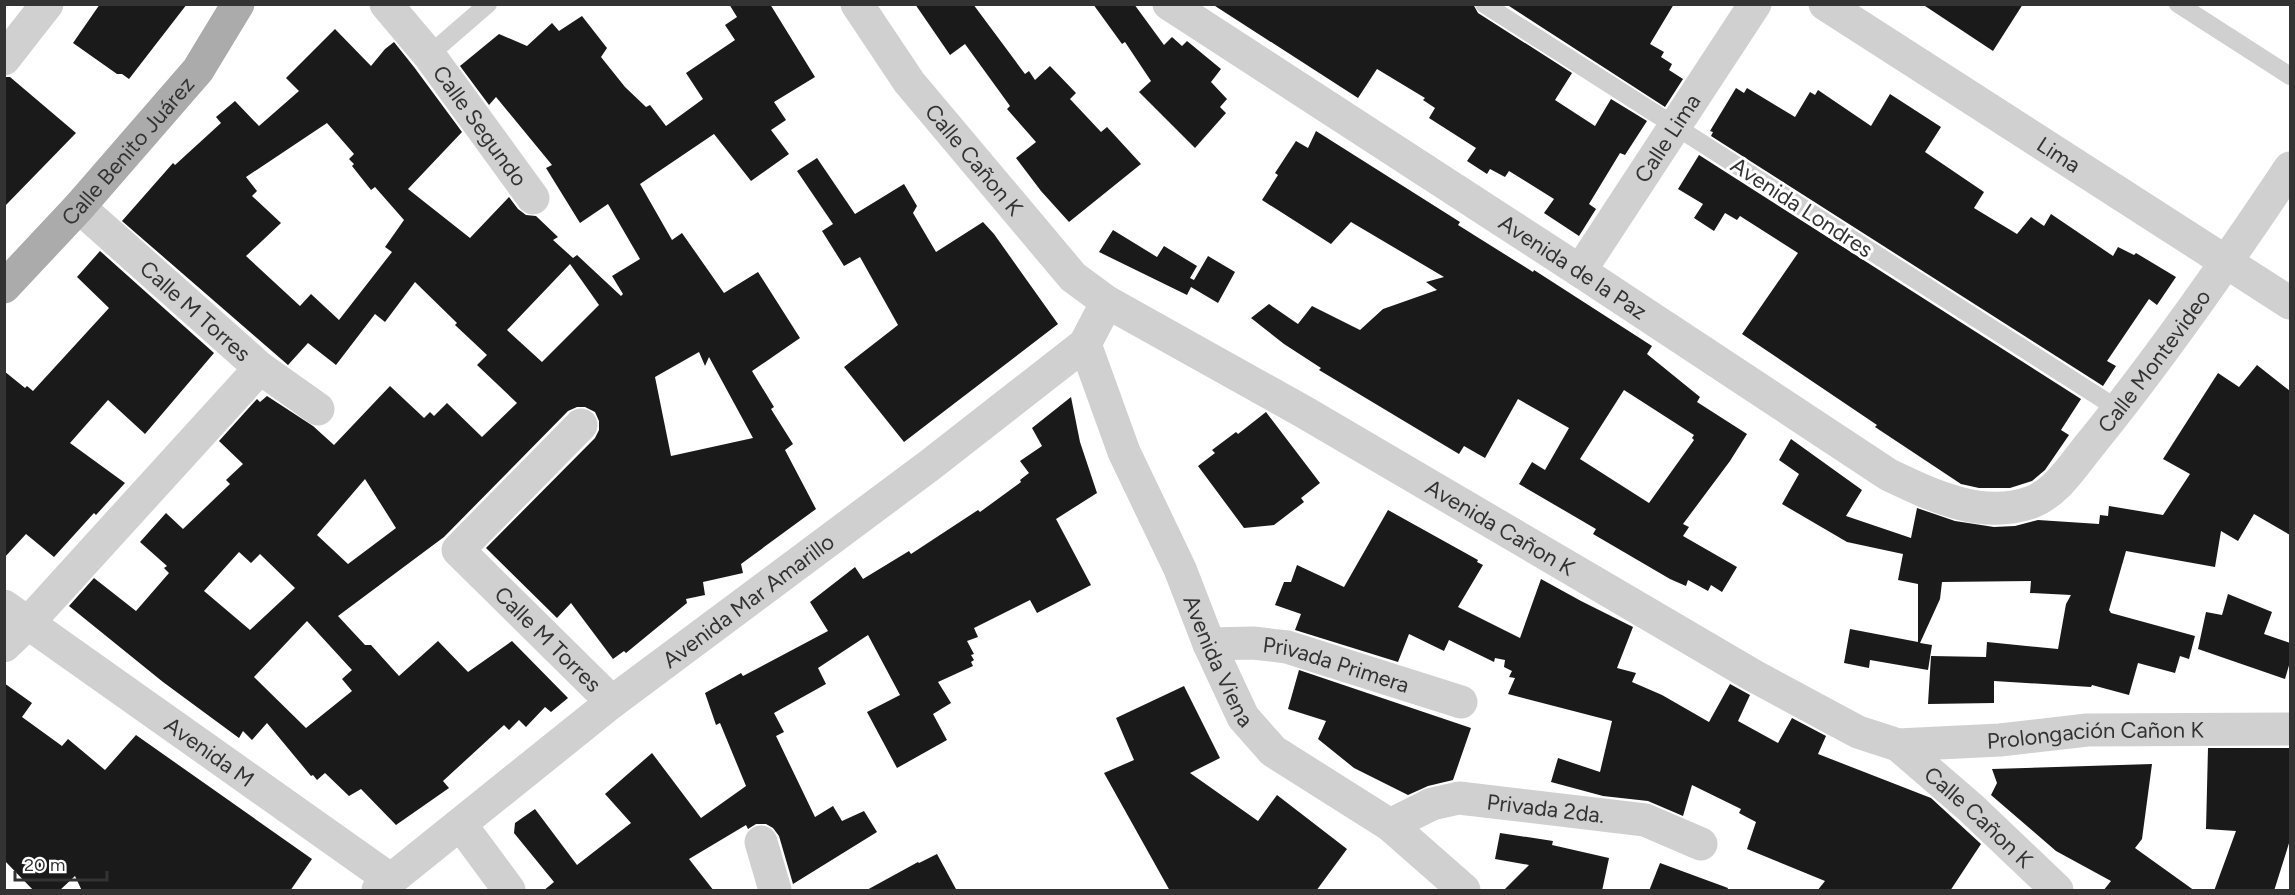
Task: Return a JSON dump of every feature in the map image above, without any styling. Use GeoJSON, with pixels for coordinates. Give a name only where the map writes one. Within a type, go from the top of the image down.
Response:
{"type":"FeatureCollection","features":[{"type":"Feature","properties":{"kind":"main road","name":"Calle Benito Juárez"},"geometry":{"type":"LineString","coordinates":[[4,287],[79,207],[198,70],[238,4]]}},
{"type":"Feature","properties":{"kind":"street"},"geometry":{"type":"LineString","coordinates":[[4,58],[47,4]]}},
{"type":"Feature","properties":{"kind":"street","name":"Calle Segundo"},"geometry":{"type":"LineString","coordinates":[[386,4],[429,55],[533,198]]}},
{"type":"Feature","properties":{"kind":"street","name":"Calle Cañon K"},"geometry":{"type":"LineString","coordinates":[[857,4],[909,82],[1029,228],[1073,277],[1107,302]]}},
{"type":"Feature","properties":{"kind":"street","name":"Avenida de la Paz"},"geometry":{"type":"LineString","coordinates":[[1169,4],[1889,475],[1936,498],[1986,509]]}},
{"type":"Feature","properties":{"kind":"street","name":"Calle Lima"},"geometry":{"type":"LineString","coordinates":[[1580,271],[1755,4]]}},
{"type":"Feature","properties":{"kind":"street","name":"Lima"},"geometry":{"type":"LineString","coordinates":[[1825,4],[2290,303]]}},
{"type":"Feature","properties":{"kind":"street","name":"Calle Montevideo"},"geometry":{"type":"LineString","coordinates":[[1986,509],[2013,507],[2034,501],[2057,484],[2118,409],[2227,263],[2290,168]]}},
{"type":"Feature","properties":{"kind":"street","name":"Calle M Torres"},"geometry":{"type":"LineString","coordinates":[[79,207],[260,368],[318,409]]}},
{"type":"Feature","properties":{"kind":"street","name":"Avenida Mar Amarillo"},"geometry":{"type":"LineString","coordinates":[[385,885],[612,702],[930,465],[1085,344],[1107,302]]}},
{"type":"Feature","properties":{"kind":"street","name":"Avenida Cañon K"},"geometry":{"type":"LineString","coordinates":[[1107,302],[1304,412],[1754,676],[1858,732],[1898,745]]}},
{"type":"Feature","properties":{"kind":"street","name":"Avenida Viena"},"geometry":{"type":"LineString","coordinates":[[1085,344],[1124,452],[1180,569],[1209,644],[1244,717],[1273,751],[1390,825],[1464,891]]}},
{"type":"Feature","properties":{"kind":"street"},"geometry":{"type":"LineString","coordinates":[[4,646],[16,615],[260,368]]}},
{"type":"Feature","properties":{"kind":"street","name":"Calle M Torres"},"geometry":{"type":"LineString","coordinates":[[580,425],[458,550],[612,702]]}},
{"type":"Feature","properties":{"kind":"street","name":"Avenida M"},"geometry":{"type":"LineString","coordinates":[[16,615],[385,885]]}},
{"type":"Feature","properties":{"kind":"street","name":"Privada Primera"},"geometry":{"type":"LineString","coordinates":[[1209,644],[1253,643],[1287,647],[1461,702]]}},
{"type":"Feature","properties":{"kind":"street","name":"Prolongación Cañon K"},"geometry":{"type":"LineString","coordinates":[[1898,745],[2000,740],[2087,730],[2290,729]]}},
{"type":"Feature","properties":{"kind":"street","name":"Calle Cañon K"},"geometry":{"type":"LineString","coordinates":[[1898,745],[1971,808],[2057,891]]}},
{"type":"Feature","properties":{"kind":"street","name":"Privada 2da."},"geometry":{"type":"LineString","coordinates":[[1390,825],[1432,804],[1459,798],[1645,820],[1701,844]]}},
{"type":"Feature","properties":{"kind":"street"},"geometry":{"type":"LineString","coordinates":[[461,825],[509,891]]}},
{"type":"Feature","properties":{"kind":"street"},"geometry":{"type":"LineString","coordinates":[[761,842],[775,891]]}},
{"type":"Feature","properties":{"kind":"lane","name":"Calle Segundo"},"geometry":{"type":"LineString","coordinates":[[429,55],[488,4]]}},
{"type":"Feature","properties":{"kind":"lane","name":"Avenida Londres"},"geometry":{"type":"LineString","coordinates":[[1485,4],[2118,409]]}},
{"type":"Feature","properties":{"kind":"lane"},"geometry":{"type":"LineString","coordinates":[[2178,4],[2290,76]]}},
{"type":"Feature","properties":{"kind":"building"},"geometry":{"type":"Polygon","coordinates":[[[100,4],[187,4],[129,79],[122,74],[117,74],[73,43],[100,4]]]}},
{"type":"Feature","properties":{"kind":"building"},"geometry":{"type":"Polygon","coordinates":[[[729,4],[770,4],[815,77],[774,102],[786,120],[771,130],[789,154],[751,181],[714,134],[640,184],[672,240],[682,233],[724,293],[758,272],[800,338],[752,371],[774,407],[771,409],[793,444],[785,450],[816,509],[741,564],[743,573],[703,582],[705,595],[686,599],[687,603],[626,653],[624,651],[613,659],[571,603],[557,618],[486,548],[595,438],[599,430],[599,421],[595,412],[585,407],[577,407],[568,411],[444,537],[338,616],[365,645],[371,645],[399,676],[438,641],[468,672],[512,641],[568,698],[551,712],[545,707],[526,727],[519,720],[509,730],[504,725],[443,781],[449,788],[396,825],[361,789],[349,796],[325,773],[317,780],[313,775],[311,776],[267,723],[252,740],[243,731],[239,738],[163,682],[69,606],[94,578],[136,611],[169,573],[164,568],[167,566],[140,542],[166,513],[183,529],[230,484],[226,480],[243,464],[219,441],[257,399],[260,402],[267,396],[313,426],[334,445],[390,386],[424,418],[430,412],[434,416],[447,403],[482,437],[517,403],[477,365],[487,355],[415,282],[385,322],[375,314],[336,365],[308,343],[288,365],[122,221],[173,163],[175,165],[221,123],[216,117],[235,101],[259,126],[299,91],[286,78],[335,29],[371,66],[394,42],[462,132],[408,189],[470,238],[509,197],[526,215],[536,216],[558,237],[553,240],[573,258],[577,255],[621,296],[623,294],[612,276],[640,259],[608,204],[580,223],[546,168],[552,165],[496,97],[489,105],[460,66],[499,34],[527,46],[552,23],[559,31],[582,16],[607,48],[601,57],[625,87],[646,107],[650,105],[666,126],[703,99],[686,73],[735,40],[725,25],[737,17],[729,4]],[[327,123],[246,177],[257,191],[252,196],[281,223],[246,256],[300,306],[311,294],[339,320],[392,252],[385,247],[404,220],[375,187],[371,190],[352,166],[354,164],[349,159],[354,154],[327,123]],[[570,264],[507,330],[542,362],[599,305],[570,264]],[[699,352],[655,377],[671,456],[753,438],[709,357],[705,366],[699,352]],[[365,479],[317,535],[348,564],[396,528],[365,479]],[[239,552],[204,591],[250,630],[295,588],[260,554],[251,563],[239,552]],[[307,621],[254,677],[306,728],[352,691],[342,679],[352,670],[307,621]]]}},
{"type":"Feature","properties":{"kind":"building"},"geometry":{"type":"Polygon","coordinates":[[[915,4],[973,4],[1025,74],[1029,71],[1035,80],[1050,66],[1076,93],[1070,99],[1101,132],[1107,127],[1141,164],[1069,222],[1016,158],[1036,142],[1007,109],[1010,106],[965,44],[950,55],[915,4]]]}},
{"type":"Feature","properties":{"kind":"building"},"geometry":{"type":"Polygon","coordinates":[[[1093,4],[1134,4],[1164,45],[1172,37],[1182,46],[1187,41],[1221,69],[1211,82],[1227,99],[1220,107],[1226,113],[1195,148],[1139,92],[1151,81],[1125,42],[1122,44],[1093,4]]]}},
{"type":"Feature","properties":{"kind":"building"},"geometry":{"type":"Polygon","coordinates":[[[1212,4],[1473,4],[1478,13],[1572,73],[1555,100],[1595,126],[1611,99],[1647,121],[1625,155],[1620,153],[1589,204],[1596,209],[1579,236],[1544,213],[1554,199],[1509,171],[1505,177],[1490,169],[1487,174],[1467,161],[1476,148],[1429,118],[1435,108],[1423,100],[1425,98],[1377,69],[1358,98],[1212,4]]]}},
{"type":"Feature","properties":{"kind":"building"},"geometry":{"type":"Polygon","coordinates":[[[1506,4],[1674,4],[1650,44],[1664,52],[1661,57],[1672,64],[1669,70],[1683,79],[1665,107],[1506,4]]]}},
{"type":"Feature","properties":{"kind":"building"},"geometry":{"type":"Polygon","coordinates":[[[1922,4],[2023,4],[1993,51],[1922,4]]]}},
{"type":"Feature","properties":{"kind":"building"},"geometry":{"type":"Polygon","coordinates":[[[4,77],[10,77],[76,133],[4,207],[4,77]]]}},
{"type":"Feature","properties":{"kind":"building"},"geometry":{"type":"Polygon","coordinates":[[[1736,88],[1744,93],[1747,88],[1795,117],[1810,92],[1815,95],[1818,90],[1871,126],[1890,94],[1941,127],[1925,152],[1984,192],[1974,208],[2017,234],[2031,217],[2044,226],[2051,214],[2113,256],[2118,247],[2134,255],[2136,253],[2176,277],[2157,305],[2149,299],[2107,361],[2116,366],[2103,386],[1711,136],[1713,132],[1710,131],[1736,88]]]}},
{"type":"Feature","properties":{"kind":"building"},"geometry":{"type":"Polygon","coordinates":[[[1316,131],[1460,222],[1458,225],[1533,272],[1534,270],[1652,346],[1647,354],[1700,397],[1697,402],[1747,434],[1683,524],[1689,527],[1683,536],[1737,567],[1722,592],[1711,585],[1708,591],[1688,580],[1686,586],[1670,579],[1593,534],[1596,529],[1519,484],[1532,462],[1545,470],[1569,428],[1518,399],[1485,458],[1464,446],[1459,454],[1319,370],[1321,368],[1284,344],[1251,318],[1269,304],[1298,324],[1312,306],[1360,330],[1383,309],[1437,290],[1426,282],[1444,277],[1351,222],[1331,244],[1262,200],[1278,175],[1275,173],[1296,141],[1308,148],[1316,131]],[[1624,390],[1580,459],[1649,503],[1694,440],[1692,438],[1694,435],[1624,390]]]}},
{"type":"Feature","properties":{"kind":"building"},"geometry":{"type":"Polygon","coordinates":[[[1699,155],[2081,399],[2061,430],[2069,435],[2045,470],[2032,481],[2010,488],[1979,488],[1961,484],[1742,334],[1798,253],[1740,216],[1737,220],[1725,213],[1714,231],[1694,218],[1703,204],[1678,189],[1699,155]]]}},
{"type":"Feature","properties":{"kind":"building"},"geometry":{"type":"Polygon","coordinates":[[[817,158],[855,214],[904,184],[917,206],[913,213],[936,252],[983,222],[1058,324],[904,442],[844,367],[898,325],[860,257],[844,266],[822,231],[833,224],[797,171],[817,158]]]}},
{"type":"Feature","properties":{"kind":"building"},"geometry":{"type":"Polygon","coordinates":[[[1113,230],[1157,257],[1164,246],[1197,266],[1190,278],[1194,280],[1208,256],[1235,272],[1218,303],[1191,287],[1187,295],[1099,252],[1113,230]]]}},
{"type":"Feature","properties":{"kind":"building"},"geometry":{"type":"Polygon","coordinates":[[[100,251],[214,353],[145,434],[108,400],[70,443],[125,483],[54,557],[26,534],[4,558],[4,371],[25,388],[27,386],[33,391],[109,308],[77,277],[100,251]]]}},
{"type":"Feature","properties":{"kind":"building"},"geometry":{"type":"Polygon","coordinates":[[[2257,365],[2290,391],[2290,535],[2254,514],[2238,541],[2221,531],[2215,567],[2126,551],[2109,610],[2111,613],[2195,636],[2189,659],[2180,656],[2175,673],[2138,663],[2129,695],[2092,685],[2091,687],[1994,681],[1994,703],[1928,704],[1931,656],[1986,657],[1987,642],[2058,649],[2066,604],[2071,595],[2030,593],[2031,581],[1942,582],[1940,599],[1920,643],[1932,645],[1928,670],[1870,660],[1869,668],[1844,663],[1850,629],[1918,642],[1918,584],[1898,580],[1903,554],[1847,542],[1782,504],[1799,474],[1779,460],[1791,439],[1862,490],[1846,516],[1911,538],[1917,508],[1955,521],[1994,527],[2015,526],[2038,520],[2099,524],[2100,515],[2108,516],[2109,506],[2163,515],[2190,474],[2163,459],[2218,373],[2239,387],[2257,365]]]}},
{"type":"Feature","properties":{"kind":"building"},"geometry":{"type":"Polygon","coordinates":[[[1071,397],[1080,442],[1097,493],[1056,519],[1091,585],[1037,613],[1030,600],[974,628],[978,637],[967,641],[974,654],[971,655],[974,660],[971,662],[973,666],[938,682],[951,703],[933,714],[947,740],[897,768],[867,712],[900,695],[868,635],[818,668],[826,684],[774,713],[784,732],[776,736],[815,817],[833,806],[842,821],[864,811],[877,832],[793,884],[779,836],[773,828],[766,824],[756,824],[748,829],[746,825],[689,859],[714,891],[543,891],[554,882],[514,833],[515,823],[535,809],[577,865],[631,823],[605,794],[652,753],[701,818],[746,786],[720,723],[716,725],[705,693],[741,673],[743,676],[828,631],[810,602],[855,567],[863,579],[909,551],[911,554],[978,510],[980,512],[1021,482],[1020,480],[1029,473],[1020,461],[1042,446],[1032,428],[1071,397]]]}},
{"type":"Feature","properties":{"kind":"building"},"geometry":{"type":"Polygon","coordinates":[[[1266,412],[1320,483],[1301,498],[1304,502],[1274,525],[1244,528],[1198,466],[1215,453],[1212,450],[1236,432],[1238,434],[1266,412]]]}},
{"type":"Feature","properties":{"kind":"building"},"geometry":{"type":"Polygon","coordinates":[[[1388,510],[1478,560],[1477,562],[1483,565],[1458,607],[1520,638],[1541,579],[1633,627],[1617,668],[1636,673],[1632,682],[1662,695],[1709,722],[1730,684],[1750,695],[1738,721],[1778,743],[1792,718],[1826,736],[1818,754],[1931,798],[1981,844],[1950,891],[1817,891],[1825,881],[1747,849],[1756,822],[1739,813],[1741,809],[1692,785],[1683,816],[1648,801],[1603,796],[1551,782],[1558,758],[1600,772],[1612,721],[1508,694],[1515,678],[1509,677],[1512,671],[1504,667],[1505,660],[1495,658],[1494,662],[1449,640],[1444,651],[1409,634],[1398,662],[1295,630],[1301,614],[1275,605],[1284,582],[1291,582],[1297,565],[1344,587],[1388,510]]]}},
{"type":"Feature","properties":{"kind":"building"},"geometry":{"type":"Polygon","coordinates":[[[2228,594],[2272,612],[2264,634],[2290,643],[2290,662],[2285,679],[2198,649],[2206,612],[2222,615],[2228,594]]]}},
{"type":"Feature","properties":{"kind":"building"},"geometry":{"type":"Polygon","coordinates":[[[1299,670],[1471,728],[1453,780],[1428,786],[1408,795],[1354,768],[1318,739],[1326,721],[1288,709],[1299,670]]]}},
{"type":"Feature","properties":{"kind":"building"},"geometry":{"type":"Polygon","coordinates":[[[4,683],[32,703],[22,717],[62,746],[68,739],[105,770],[136,735],[312,859],[290,891],[82,891],[75,876],[59,891],[34,891],[4,860],[4,683]]]}},
{"type":"Feature","properties":{"kind":"building"},"geometry":{"type":"Polygon","coordinates":[[[1184,686],[1220,758],[1190,773],[1258,821],[1277,795],[1347,849],[1316,891],[1170,891],[1104,773],[1134,760],[1116,718],[1184,686]]]}},
{"type":"Feature","properties":{"kind":"building"},"geometry":{"type":"Polygon","coordinates":[[[2208,748],[2290,748],[2290,840],[2274,891],[2214,891],[2236,831],[2206,829],[2208,748]]]}},
{"type":"Feature","properties":{"kind":"building"},"geometry":{"type":"Polygon","coordinates":[[[2152,764],[2142,839],[2135,848],[2195,891],[2103,891],[2111,881],[2056,851],[1991,795],[1997,783],[1992,769],[2152,764]]]}},
{"type":"Feature","properties":{"kind":"building"},"geometry":{"type":"Polygon","coordinates":[[[1500,833],[1553,841],[1552,845],[1609,858],[1602,891],[1503,891],[1529,865],[1495,859],[1500,833]]]}},
{"type":"Feature","properties":{"kind":"building"},"geometry":{"type":"Polygon","coordinates":[[[937,854],[957,891],[865,891],[918,862],[937,854]]]}},
{"type":"Feature","properties":{"kind":"building"},"geometry":{"type":"Polygon","coordinates":[[[1660,863],[1728,888],[1727,891],[1649,891],[1660,863]]]}}]}
